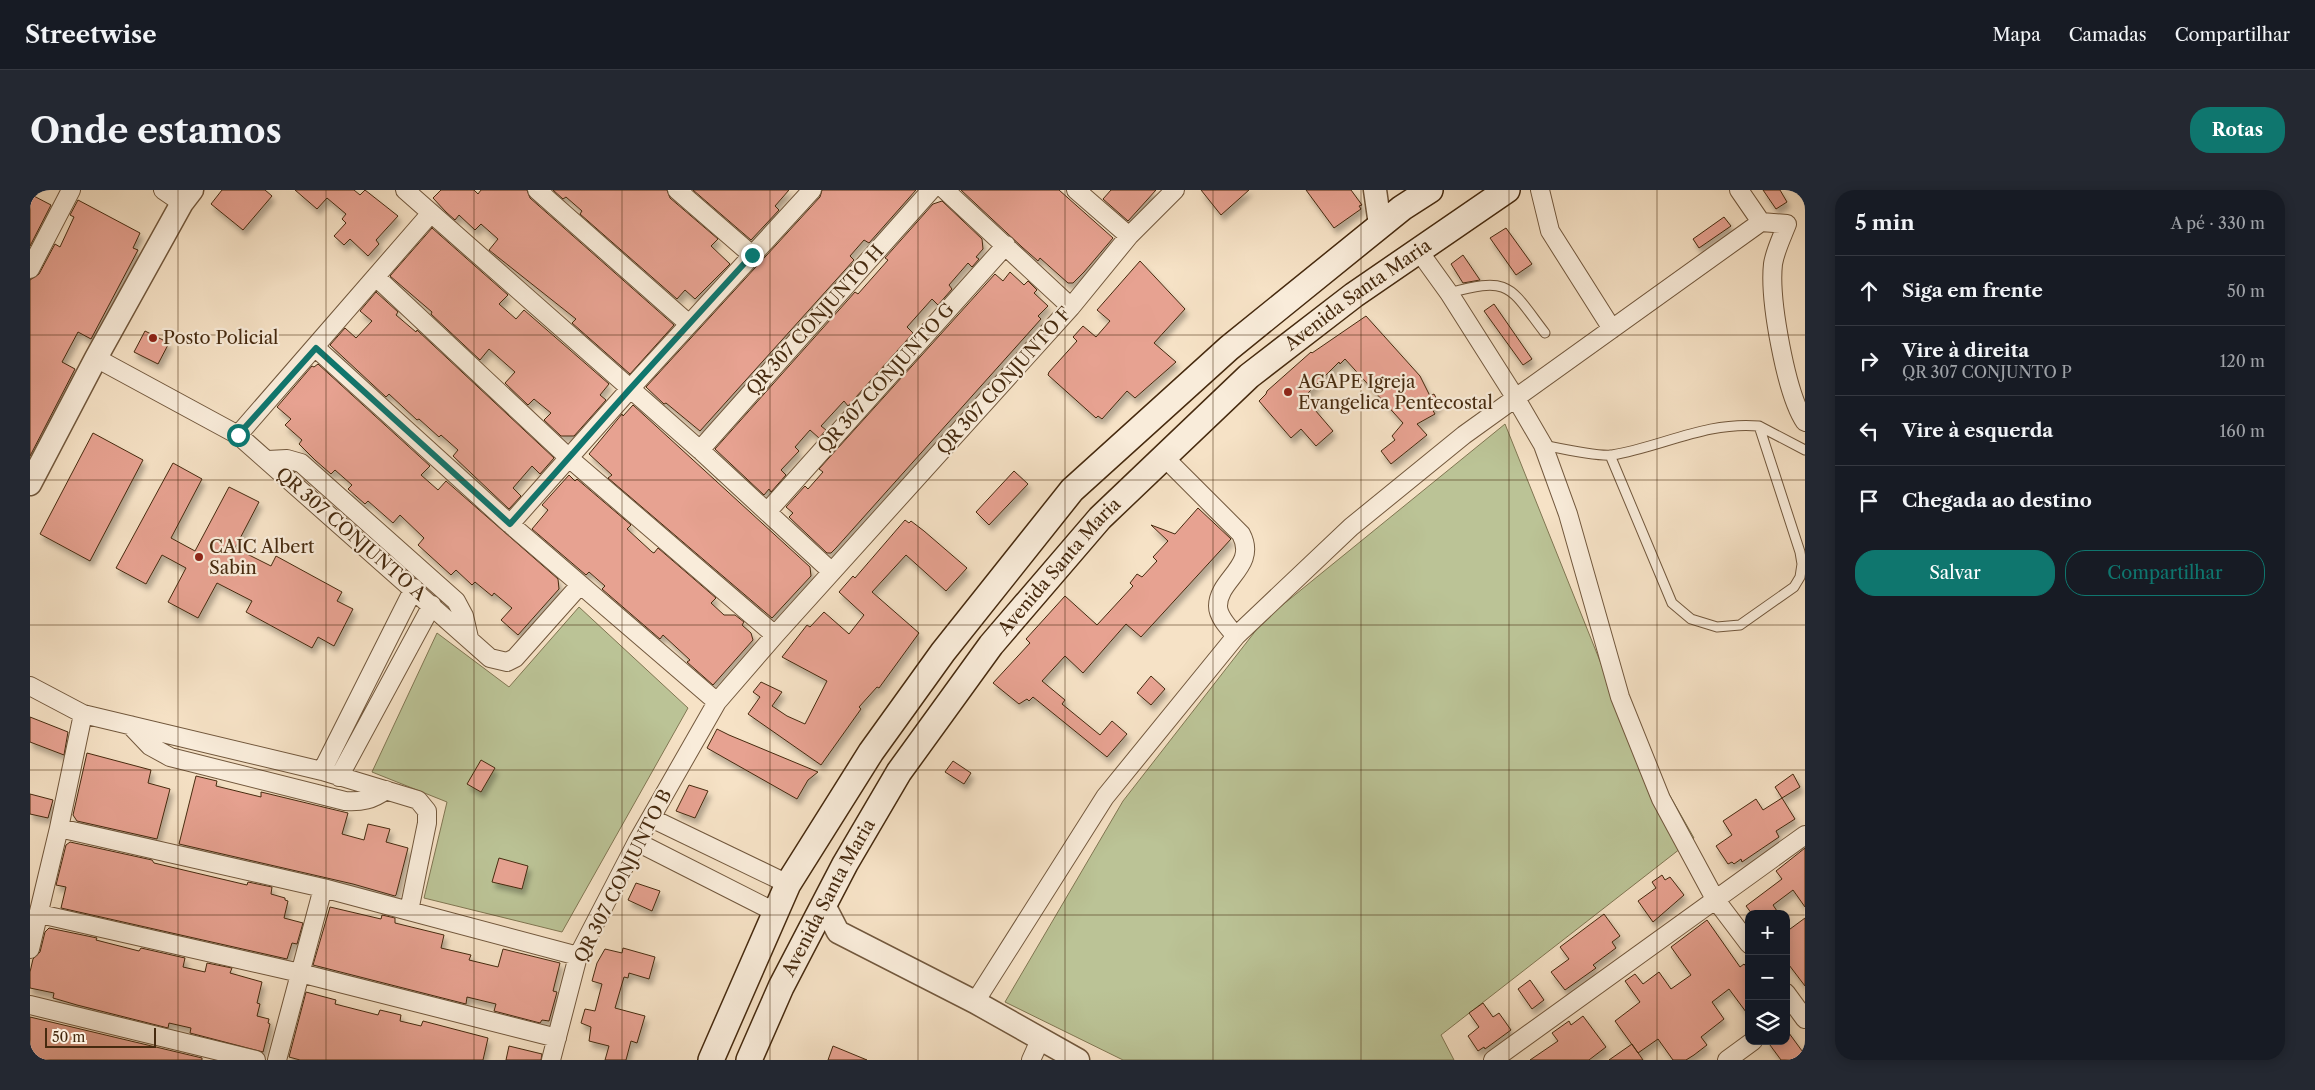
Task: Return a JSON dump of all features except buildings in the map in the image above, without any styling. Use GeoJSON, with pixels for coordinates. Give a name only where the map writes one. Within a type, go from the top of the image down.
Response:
{"type":"FeatureCollection","features":[{"type":"Feature","properties":{"kind":"main road","name":"Avenida Santa Maria"},"geometry":{"type":"LineString","coordinates":[[711,1060],[774,912],[788,884],[871,752],[944,652],[1072,490],[1228,348],[1402,208],[1430,190]]}},
{"type":"Feature","properties":{"kind":"main road","name":"Avenida Santa Maria"},"geometry":{"type":"LineString","coordinates":[[749,1060],[781,986],[899,772],[992,644],[1100,518],[1249,376],[1354,295],[1507,190]]}},
{"type":"Feature","properties":{"kind":"main road"},"geometry":{"type":"LineString","coordinates":[[1228,348],[1249,376]]}},
{"type":"Feature","properties":{"kind":"main road"},"geometry":{"type":"LineString","coordinates":[[920,743],[911,736],[906,726],[935,673],[944,652]]}},
{"type":"Feature","properties":{"kind":"main road"},"geometry":{"type":"LineString","coordinates":[[871,752],[891,763],[899,772]]}},
{"type":"Feature","properties":{"kind":"street"},"geometry":{"type":"LineString","coordinates":[[30,269],[71,190]]}},
{"type":"Feature","properties":{"kind":"street"},"geometry":{"type":"LineString","coordinates":[[30,484],[96,358],[187,197],[163,190]]}},
{"type":"Feature","properties":{"kind":"street"},"geometry":{"type":"LineString","coordinates":[[406,190],[629,390],[700,450],[832,572]]}},
{"type":"Feature","properties":{"kind":"street"},"geometry":{"type":"LineString","coordinates":[[537,190],[689,324]]}},
{"type":"Feature","properties":{"kind":"street"},"geometry":{"type":"LineString","coordinates":[[677,190],[752,255]]}},
{"type":"Feature","properties":{"kind":"street"},"geometry":{"type":"LineString","coordinates":[[510,524],[629,390],[812,190]]}},
{"type":"Feature","properties":{"kind":"street","name":"QR 307 CONJUNTO H"},"geometry":{"type":"LineString","coordinates":[[700,450],[931,190]]}},
{"type":"Feature","properties":{"kind":"street"},"geometry":{"type":"LineString","coordinates":[[946,190],[1071,307]]}},
{"type":"Feature","properties":{"kind":"street"},"geometry":{"type":"LineString","coordinates":[[1076,190],[1129,236]]}},
{"type":"Feature","properties":{"kind":"street","name":"QR 307 CONJUNTO F"},"geometry":{"type":"LineString","coordinates":[[774,635],[1071,307],[1129,236],[1175,190]]}},
{"type":"Feature","properties":{"kind":"street"},"geometry":{"type":"LineString","coordinates":[[1375,190],[1402,208]]}},
{"type":"Feature","properties":{"kind":"street"},"geometry":{"type":"LineString","coordinates":[[1375,190],[1380,226]]}},
{"type":"Feature","properties":{"kind":"street"},"geometry":{"type":"LineString","coordinates":[[1540,190],[1550,231],[1612,330]]}},
{"type":"Feature","properties":{"kind":"street"},"geometry":{"type":"LineString","coordinates":[[1740,190],[1761,222]]}},
{"type":"Feature","properties":{"kind":"street"},"geometry":{"type":"LineString","coordinates":[[238,435],[377,278],[431,213]]}},
{"type":"Feature","properties":{"kind":"street"},"geometry":{"type":"LineString","coordinates":[[975,1002],[1105,797],[1236,636],[1351,527],[1464,435],[1761,222],[1787,224],[1773,262],[1772,293],[1788,376],[1795,401],[1805,422]]}},
{"type":"Feature","properties":{"kind":"street","name":"QR 307 CONJUNTO G"},"geometry":{"type":"LineString","coordinates":[[767,512],[1006,245]]}},
{"type":"Feature","properties":{"kind":"street"},"geometry":{"type":"LineString","coordinates":[[1418,250],[1449,293],[1515,397],[1542,445],[1568,514],[1620,697],[1661,800],[1715,899],[1745,939]]}},
{"type":"Feature","properties":{"kind":"street"},"geometry":{"type":"LineString","coordinates":[[377,278],[569,458],[774,635]]}},
{"type":"Feature","properties":{"kind":"street"},"geometry":{"type":"LineString","coordinates":[[316,348],[510,524],[717,702]]}},
{"type":"Feature","properties":{"kind":"street","name":"QR 307 CONJUNTO A"},"geometry":{"type":"LineString","coordinates":[[96,358],[238,435],[414,588],[490,658],[507,662],[515,658],[580,585]]}},
{"type":"Feature","properties":{"kind":"street"},"geometry":{"type":"LineString","coordinates":[[1164,456],[1242,534],[1246,551],[1243,560],[1221,596],[1218,606],[1220,616],[1236,636]]}},
{"type":"Feature","properties":{"kind":"street"},"geometry":{"type":"LineString","coordinates":[[268,460],[286,459],[301,463],[449,594],[461,608],[469,638]]}},
{"type":"Feature","properties":{"kind":"street"},"geometry":{"type":"LineString","coordinates":[[322,771],[414,588]]}},
{"type":"Feature","properties":{"kind":"street"},"geometry":{"type":"LineString","coordinates":[[339,777],[432,605]]}},
{"type":"Feature","properties":{"kind":"street","name":"QR 307 CONJUNTO B"},"geometry":{"type":"LineString","coordinates":[[550,1060],[578,956],[637,842],[717,702],[774,635]]}},
{"type":"Feature","properties":{"kind":"street"},"geometry":{"type":"LineString","coordinates":[[30,686],[83,714],[322,771],[418,800],[426,811],[427,823],[409,911]]}},
{"type":"Feature","properties":{"kind":"street"},"geometry":{"type":"LineString","coordinates":[[30,949],[40,914],[83,714]]}},
{"type":"Feature","properties":{"kind":"street"},"geometry":{"type":"LineString","coordinates":[[129,725],[150,746],[170,758],[232,774],[345,801],[359,802],[372,800],[386,790]]}},
{"type":"Feature","properties":{"kind":"street"},"geometry":{"type":"LineString","coordinates":[[651,818],[788,884]]}},
{"type":"Feature","properties":{"kind":"street"},"geometry":{"type":"LineString","coordinates":[[59,828],[323,888],[578,956]]}},
{"type":"Feature","properties":{"kind":"street"},"geometry":{"type":"LineString","coordinates":[[1493,1060],[1805,835]]}},
{"type":"Feature","properties":{"kind":"street"},"geometry":{"type":"LineString","coordinates":[[637,842],[774,912]]}},
{"type":"Feature","properties":{"kind":"street"},"geometry":{"type":"LineString","coordinates":[[277,1060],[323,888]]}},
{"type":"Feature","properties":{"kind":"street"},"geometry":{"type":"LineString","coordinates":[[824,905],[838,932],[975,1002],[1078,1060]]}},
{"type":"Feature","properties":{"kind":"street"},"geometry":{"type":"LineString","coordinates":[[40,914],[300,974],[557,1038]]}},
{"type":"Feature","properties":{"kind":"street"},"geometry":{"type":"LineString","coordinates":[[805,941],[838,932]]}},
{"type":"Feature","properties":{"kind":"street"},"geometry":{"type":"LineString","coordinates":[[1790,999],[1799,1012]]}},
{"type":"Feature","properties":{"kind":"street"},"geometry":{"type":"LineString","coordinates":[[30,1005],[256,1060]]}},
{"type":"Feature","properties":{"kind":"street"},"geometry":{"type":"LineString","coordinates":[[1031,1060],[1040,1040]]}},
{"type":"Feature","properties":{"kind":"street"},"geometry":{"type":"LineString","coordinates":[[1727,1060],[1748,1045]]}},
{"type":"Feature","properties":{"kind":"lane"},"geometry":{"type":"LineString","coordinates":[[1449,293],[1480,285],[1493,284],[1504,287],[1514,293],[1545,334]]}},
{"type":"Feature","properties":{"kind":"lane"},"geometry":{"type":"LineString","coordinates":[[1542,445],[1610,455],[1693,433],[1735,425],[1759,426],[1805,450]]}},
{"type":"Feature","properties":{"kind":"lane"},"geometry":{"type":"LineString","coordinates":[[1610,455],[1672,603],[1691,619],[1717,627],[1740,625],[1794,588],[1800,577],[1802,564],[1800,552],[1759,426]]}},
{"type":"Feature","properties":{"kind":"green space"},"geometry":{"type":"Polygon","coordinates":[[[1505,424],[1616,701],[1694,838],[1441,1035],[1454,1060],[1123,1060],[1005,1002],[1123,801],[1264,620],[1505,424]]]}},
{"type":"Feature","properties":{"kind":"green space"},"geometry":{"type":"Polygon","coordinates":[[[579,607],[688,708],[562,932],[424,898],[447,802],[372,772],[437,633],[509,687],[579,607]]]}},
{"type":"Feature","properties":{"kind":"place","name":"Posto Policial"},"geometry":{"type":"Point","coordinates":[153,338]}},
{"type":"Feature","properties":{"kind":"place","name":"AGAPE Igreja Evangelica Pentecostal"},"geometry":{"type":"Point","coordinates":[1288,392]}},
{"type":"Feature","properties":{"kind":"place","name":"CAIC Albert Sabin"},"geometry":{"type":"Point","coordinates":[199,557]}},
{"type":"Feature","properties":{"kind":"route"},"geometry":{"type":"LineString","coordinates":[[238,435],[316,348],[510,524],[752,255]]}}]}
